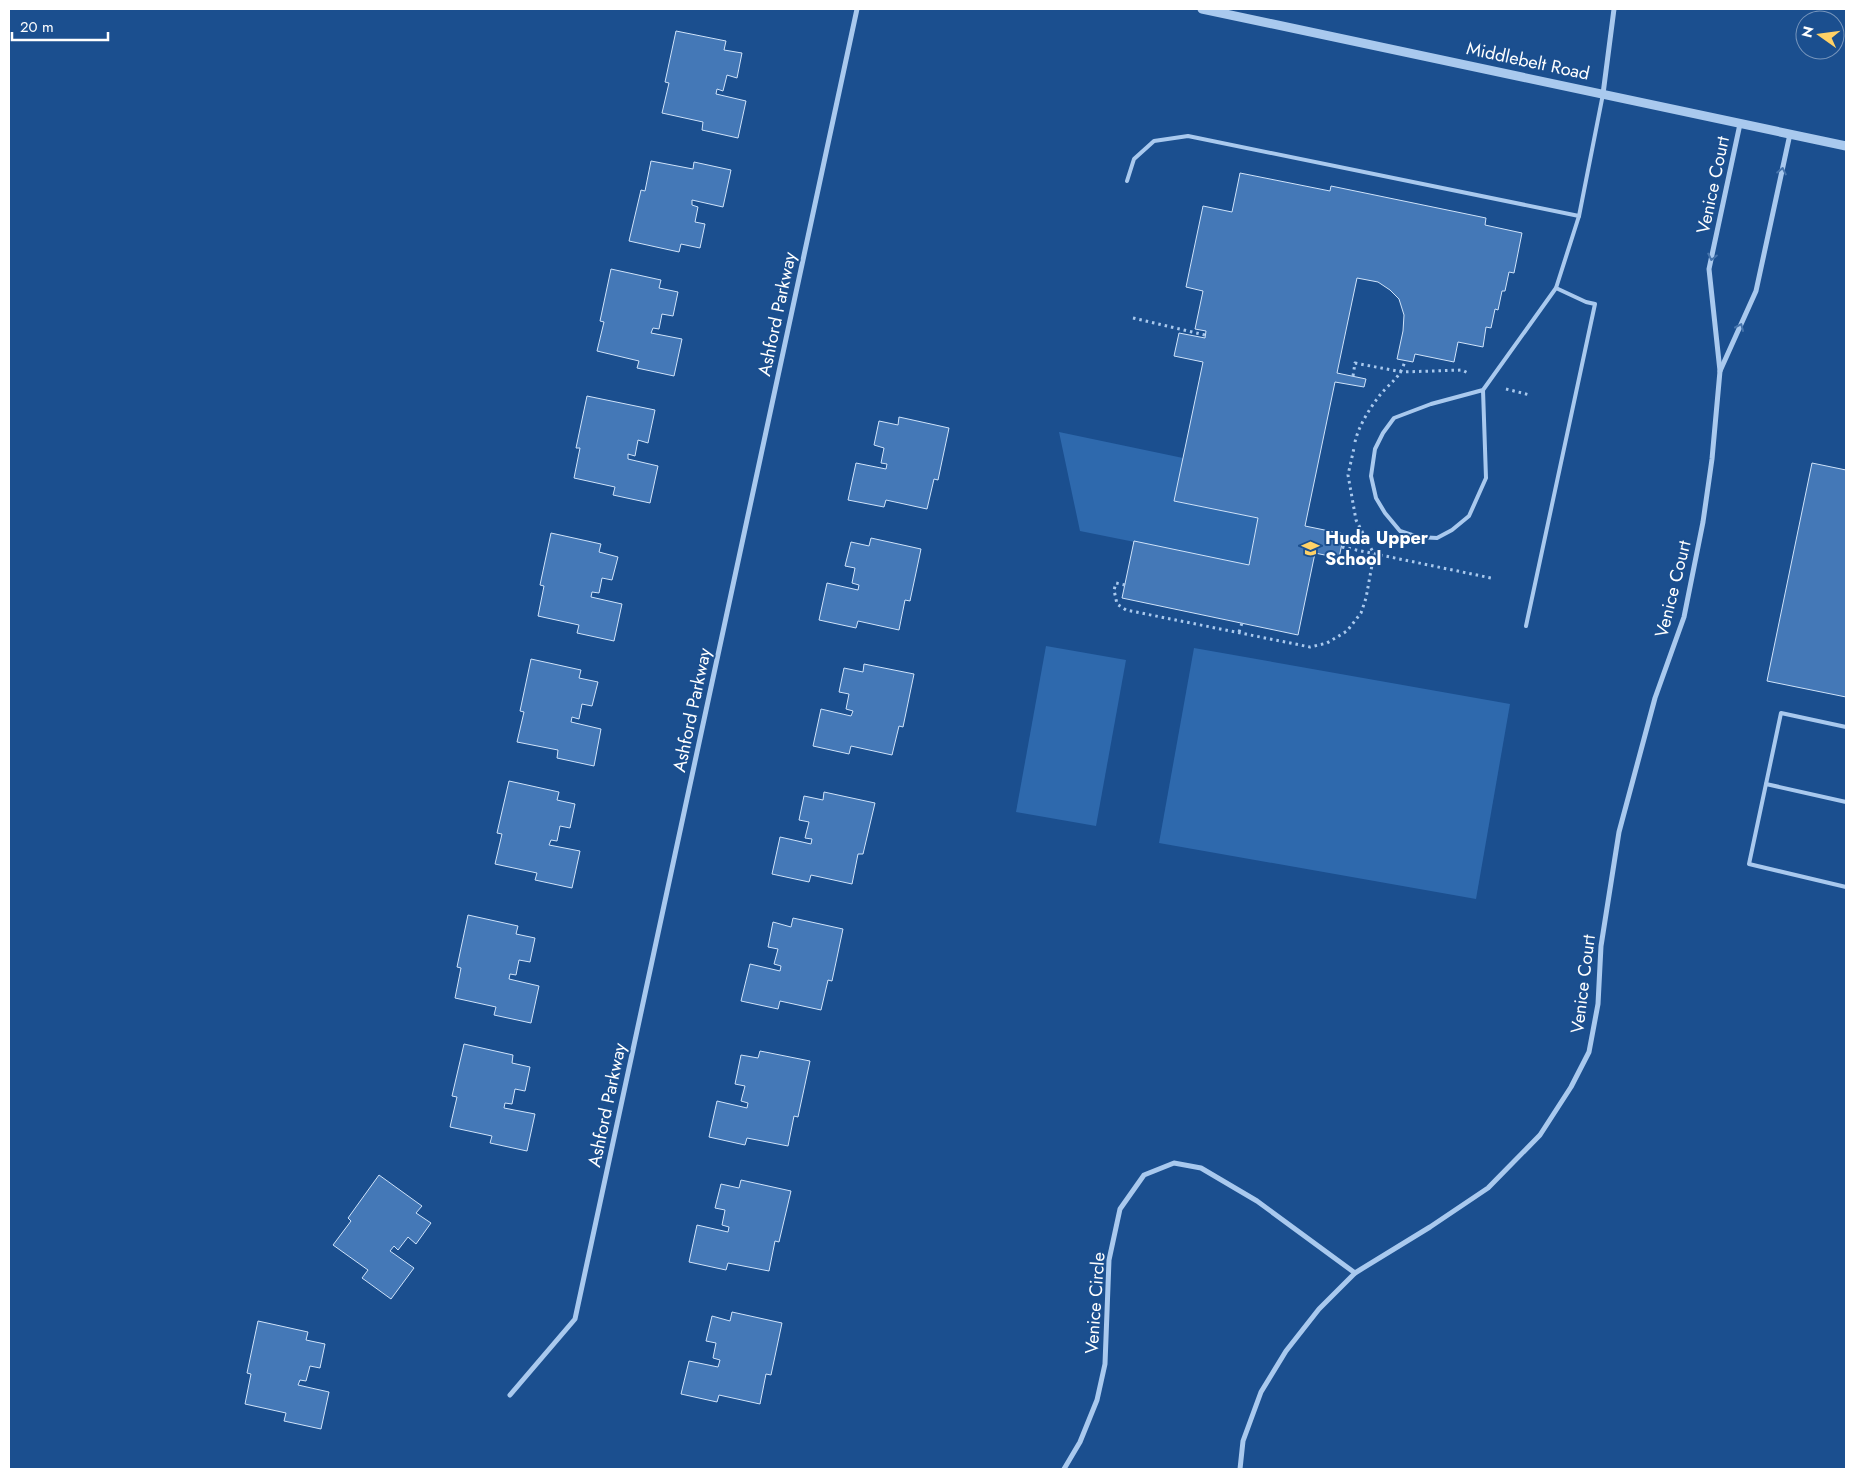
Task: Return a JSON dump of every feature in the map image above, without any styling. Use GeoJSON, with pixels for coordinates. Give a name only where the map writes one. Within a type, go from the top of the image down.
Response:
{"type":"FeatureCollection","features":[{"type":"Feature","properties":{"kind":"street","name":"Ashford Parkway"},"geometry":{"type":"LineString","coordinates":[[510,1394],[574,1319],[856,9]]}},
{"type":"Feature","properties":{"kind":"street","name":"Middlebelt Road"},"geometry":{"type":"LineString","coordinates":[[1202,9],[1846,146]]}},
{"type":"Feature","properties":{"kind":"street"},"geometry":{"type":"LineString","coordinates":[[1603,94],[1614,9]]}},
{"type":"Feature","properties":{"kind":"street","name":"Venice Court"},"geometry":{"type":"LineString","coordinates":[[1240,1469],[1243,1441],[1261,1392],[1286,1351],[1319,1309],[1355,1273],[1430,1227],[1488,1188],[1540,1135],[1571,1088],[1589,1052],[1598,1004],[1601,946],[1619,832],[1655,698],[1684,617],[1703,522],[1712,459],[1720,372],[1709,269],[1740,124]]}},
{"type":"Feature","properties":{"kind":"street","name":"Venice Court"},"geometry":{"type":"LineString","coordinates":[[1720,372],[1756,291],[1790,134]]}},
{"type":"Feature","properties":{"kind":"street","name":"Venice Circle"},"geometry":{"type":"LineString","coordinates":[[1064,1469],[1080,1442],[1097,1400],[1105,1364],[1109,1260],[1120,1209],[1144,1175],[1174,1163],[1201,1168],[1257,1201],[1355,1273]]}},
{"type":"Feature","properties":{"kind":"lane"},"geometry":{"type":"LineString","coordinates":[[1483,390],[1431,404],[1394,418],[1384,433],[1375,449],[1372,476],[1376,498],[1385,513],[1400,531],[1418,537],[1437,538],[1452,530],[1469,516],[1486,478],[1483,390],[1556,288],[1579,216],[1603,94]]}},
{"type":"Feature","properties":{"kind":"lane"},"geometry":{"type":"LineString","coordinates":[[1127,181],[1134,159],[1154,140],[1188,136],[1579,216]]}},
{"type":"Feature","properties":{"kind":"lane"},"geometry":{"type":"LineString","coordinates":[[1526,626],[1595,304],[1586,302],[1556,288]]}},
{"type":"Feature","properties":{"kind":"lane"},"geometry":{"type":"LineString","coordinates":[[1846,727],[1781,713],[1749,864],[1846,887]]}},
{"type":"Feature","properties":{"kind":"lane"},"geometry":{"type":"LineString","coordinates":[[1766,784],[1846,802]]}},
{"type":"Feature","properties":{"kind":"path"},"geometry":{"type":"LineString","coordinates":[[1133,318],[1205,335]]}},
{"type":"Feature","properties":{"kind":"path"},"geometry":{"type":"LineString","coordinates":[[1125,585],[1116,583],[1114,590],[1117,604],[1126,610],[1310,647],[1327,643],[1347,631],[1361,614],[1374,554],[1356,520],[1348,475],[1357,434],[1377,398],[1402,372],[1405,361]]}},
{"type":"Feature","properties":{"kind":"path"},"geometry":{"type":"LineString","coordinates":[[1353,376],[1355,363],[1402,372]]}},
{"type":"Feature","properties":{"kind":"path"},"geometry":{"type":"LineString","coordinates":[[1342,547],[1491,578]]}},
{"type":"Feature","properties":{"kind":"path"},"geometry":{"type":"LineString","coordinates":[[1240,632],[1242,623]]}},
{"type":"Feature","properties":{"kind":"shaded area"},"geometry":{"type":"Polygon","coordinates":[[[1059,432],[1183,458],[1174,501],[1258,518],[1249,565],[1080,531],[1059,432]]]}},
{"type":"Feature","properties":{"kind":"shaded area"},"geometry":{"type":"Polygon","coordinates":[[[1046,646],[1126,660],[1096,826],[1016,812],[1046,646]]]}},
{"type":"Feature","properties":{"kind":"shaded area"},"geometry":{"type":"Polygon","coordinates":[[[1194,648],[1510,704],[1476,899],[1159,843],[1194,648]]]}},
{"type":"Feature","properties":{"kind":"building"},"geometry":{"type":"Polygon","coordinates":[[[676,31],[726,41],[724,50],[742,53],[737,78],[727,75],[723,91],[717,89],[716,94],[746,101],[738,138],[702,130],[703,122],[662,113],[669,83],[665,82],[676,31]]]}},
{"type":"Feature","properties":{"kind":"building"},"geometry":{"type":"Polygon","coordinates":[[[651,161],[693,169],[694,162],[731,170],[723,207],[692,200],[692,205],[698,207],[695,222],[705,224],[700,248],[681,244],[679,252],[629,241],[641,190],[645,191],[651,161]]]}},
{"type":"Feature","properties":{"kind":"building"},"geometry":{"type":"Polygon","coordinates":[[[1240,173],[1330,191],[1331,186],[1486,218],[1485,225],[1522,233],[1514,273],[1509,272],[1498,310],[1495,309],[1491,328],[1486,327],[1483,347],[1458,342],[1454,362],[1415,354],[1413,362],[1397,359],[1403,331],[1404,315],[1399,299],[1378,282],[1357,278],[1337,373],[1366,379],[1364,387],[1335,382],[1305,526],[1344,534],[1339,558],[1315,553],[1298,635],[1122,598],[1134,541],[1249,565],[1258,518],[1174,501],[1203,362],[1174,356],[1179,333],[1205,338],[1206,331],[1195,329],[1203,291],[1186,287],[1203,206],[1232,212],[1240,173]]]}},
{"type":"Feature","properties":{"kind":"building"},"geometry":{"type":"Polygon","coordinates":[[[611,269],[661,280],[659,288],[678,292],[673,316],[662,314],[659,329],[653,328],[651,333],[682,339],[674,376],[637,368],[639,361],[597,351],[604,322],[600,321],[611,269]]]}},
{"type":"Feature","properties":{"kind":"building"},"geometry":{"type":"Polygon","coordinates":[[[587,396],[655,410],[648,443],[638,440],[635,456],[628,454],[628,459],[658,466],[650,503],[613,495],[615,487],[574,478],[580,448],[576,448],[587,396]]]}},
{"type":"Feature","properties":{"kind":"building"},"geometry":{"type":"Polygon","coordinates":[[[899,417],[949,428],[938,480],[934,479],[927,509],[886,500],[884,507],[848,500],[856,463],[886,469],[887,464],[881,463],[884,448],[874,445],[879,421],[898,425],[899,417]]]}},
{"type":"Feature","properties":{"kind":"building"},"geometry":{"type":"Polygon","coordinates":[[[1812,463],[1846,470],[1846,697],[1767,681],[1812,463]]]}},
{"type":"Feature","properties":{"kind":"building"},"geometry":{"type":"Polygon","coordinates":[[[551,533],[601,544],[599,552],[618,557],[612,580],[602,578],[599,593],[592,592],[591,597],[622,604],[614,641],[577,633],[579,625],[538,616],[544,586],[540,585],[551,533]]]}},
{"type":"Feature","properties":{"kind":"building"},"geometry":{"type":"Polygon","coordinates":[[[871,538],[921,549],[910,601],[905,600],[899,630],[858,621],[856,628],[819,620],[827,583],[858,590],[859,585],[852,583],[855,568],[845,566],[851,542],[869,546],[871,538]]]}},
{"type":"Feature","properties":{"kind":"building"},"geometry":{"type":"Polygon","coordinates":[[[531,659],[581,670],[579,678],[598,682],[592,706],[582,704],[579,719],[572,717],[571,722],[601,729],[594,766],[557,758],[558,750],[517,742],[524,712],[520,711],[531,659]]]}},
{"type":"Feature","properties":{"kind":"building"},"geometry":{"type":"Polygon","coordinates":[[[864,664],[914,674],[903,727],[899,726],[892,755],[851,746],[849,754],[813,746],[821,709],[851,716],[853,711],[846,709],[849,694],[839,692],[844,668],[863,672],[864,664]]]}},
{"type":"Feature","properties":{"kind":"building"},"geometry":{"type":"Polygon","coordinates":[[[509,781],[559,792],[557,800],[575,804],[570,828],[560,826],[557,841],[551,840],[549,845],[580,851],[572,888],[535,880],[537,873],[495,864],[502,834],[497,833],[509,781]]]}},
{"type":"Feature","properties":{"kind":"building"},"geometry":{"type":"Polygon","coordinates":[[[824,792],[875,803],[863,854],[858,854],[852,884],[811,875],[809,882],[772,874],[780,837],[811,844],[812,839],[805,838],[809,822],[799,820],[804,796],[823,800],[824,792]]]}},
{"type":"Feature","properties":{"kind":"building"},"geometry":{"type":"Polygon","coordinates":[[[468,915],[518,926],[516,934],[535,938],[530,962],[519,960],[516,975],[510,974],[509,979],[539,986],[531,1023],[494,1015],[496,1007],[455,998],[461,968],[457,967],[468,915]]]}},
{"type":"Feature","properties":{"kind":"building"},"geometry":{"type":"Polygon","coordinates":[[[793,918],[843,929],[832,981],[828,980],[821,1010],[780,1001],[778,1009],[741,1001],[750,964],[780,971],[781,966],[774,964],[778,949],[768,947],[773,922],[791,927],[793,918]]]}},
{"type":"Feature","properties":{"kind":"building"},"geometry":{"type":"Polygon","coordinates":[[[464,1044],[513,1055],[512,1063],[530,1067],[525,1091],[515,1089],[512,1104],[505,1103],[504,1108],[535,1114],[527,1151],[490,1143],[492,1136],[450,1127],[457,1097],[452,1096],[464,1044]]]}},
{"type":"Feature","properties":{"kind":"building"},"geometry":{"type":"Polygon","coordinates":[[[760,1051],[810,1061],[798,1117],[794,1116],[788,1146],[747,1138],[745,1145],[709,1137],[717,1101],[747,1108],[748,1103],[741,1101],[745,1086],[735,1084],[741,1055],[758,1058],[760,1051]]]}},
{"type":"Feature","properties":{"kind":"building"},"geometry":{"type":"Polygon","coordinates":[[[379,1175],[422,1206],[416,1213],[431,1223],[416,1244],[408,1237],[398,1250],[394,1246],[390,1251],[414,1268],[391,1299],[362,1278],[368,1270],[333,1245],[351,1221],[348,1218],[379,1175]]]}},
{"type":"Feature","properties":{"kind":"building"},"geometry":{"type":"Polygon","coordinates":[[[741,1180],[791,1191],[779,1242],[775,1241],[769,1271],[728,1263],[726,1270],[689,1262],[697,1225],[728,1232],[729,1227],[722,1225],[725,1210],[715,1208],[721,1184],[739,1188],[741,1180]]]}},
{"type":"Feature","properties":{"kind":"building"},"geometry":{"type":"Polygon","coordinates":[[[732,1312],[782,1323],[771,1375],[766,1374],[760,1404],[719,1395],[717,1402],[681,1394],[689,1361],[718,1367],[720,1360],[713,1358],[716,1343],[706,1341],[712,1316],[730,1321],[732,1312]]]}},
{"type":"Feature","properties":{"kind":"building"},"geometry":{"type":"Polygon","coordinates":[[[258,1321],[308,1332],[306,1340],[325,1344],[320,1368],[310,1366],[306,1381],[300,1380],[298,1385],[329,1392],[321,1429],[284,1421],[286,1413],[245,1404],[251,1374],[247,1373],[258,1321]]]}},
{"type":"Feature","properties":{"kind":"place","name":"Huda Upper School"},"geometry":{"type":"Point","coordinates":[1311,548]}}]}
